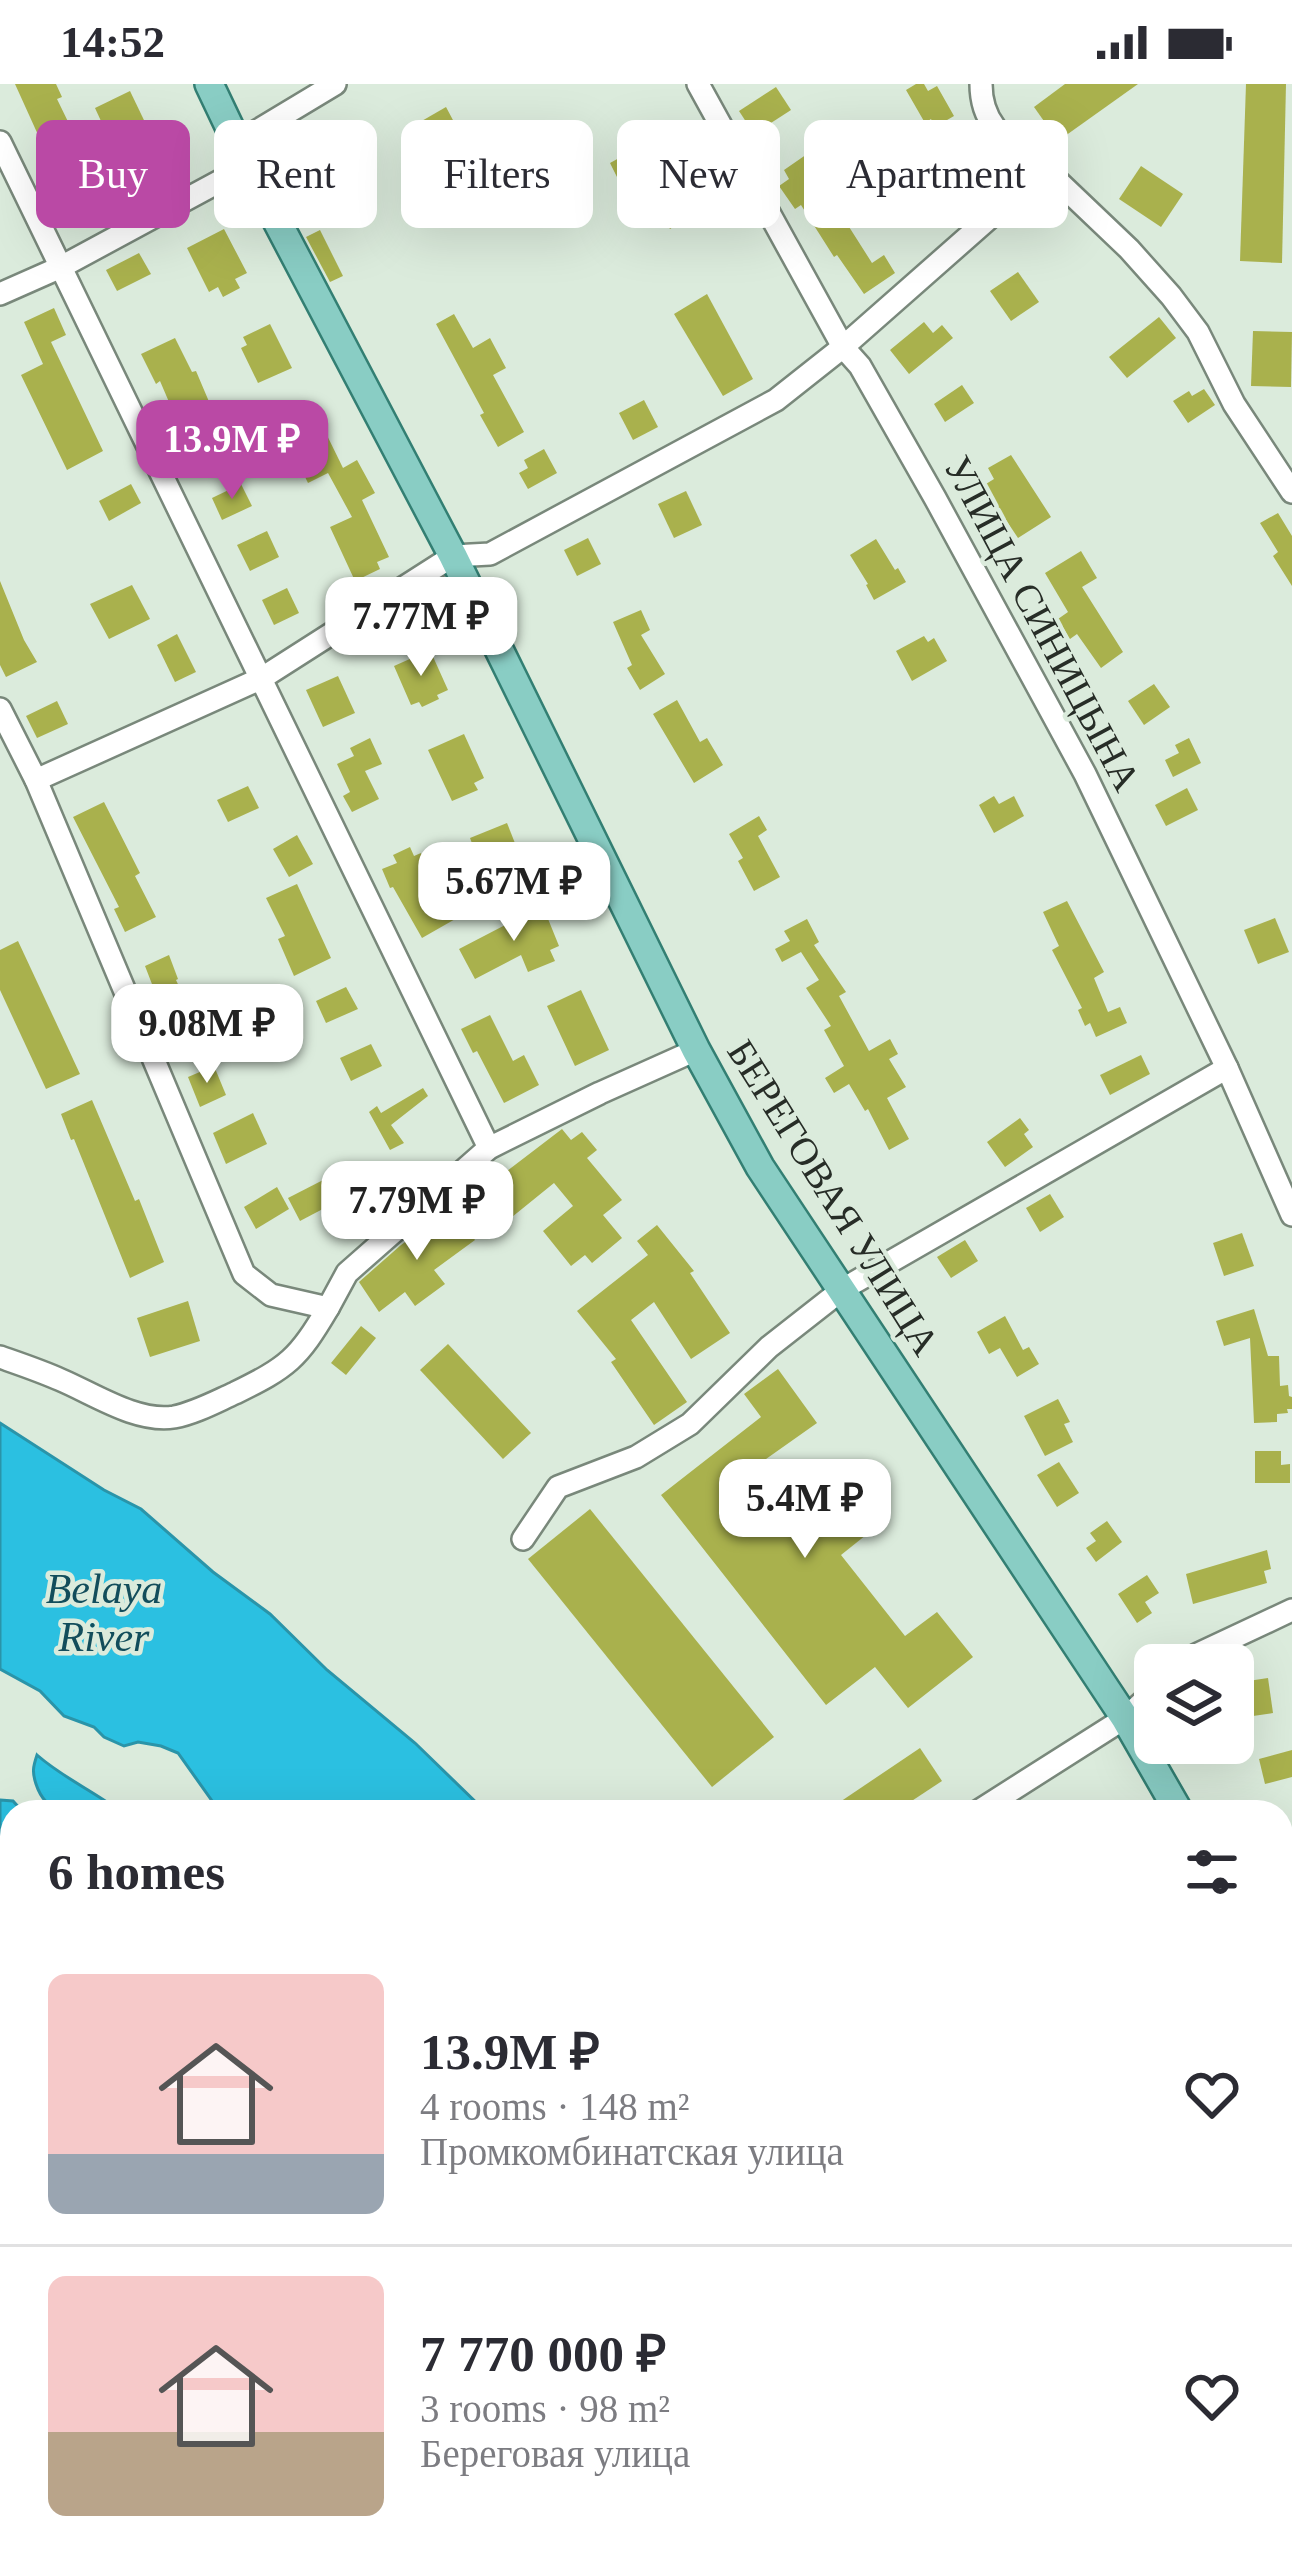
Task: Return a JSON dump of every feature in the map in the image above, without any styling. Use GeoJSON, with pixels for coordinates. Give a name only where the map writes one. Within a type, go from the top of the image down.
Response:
{"type":"FeatureCollection","features":[{"type":"Feature","properties":{"kind":"main road","name":"БЕРЕГОВАЯ УЛИЦА"},"geometry":{"type":"LineString","coordinates":[[209,84],[226,120]]}},
{"type":"Feature","properties":{"kind":"main road","name":"БЕРЕГОВАЯ УЛИЦА"},"geometry":{"type":"LineString","coordinates":[[281,228],[452,556],[696,1050],[760,1167],[1125,1718],[1172,1800]]}},
{"type":"Feature","properties":{"kind":"street"},"geometry":{"type":"LineString","coordinates":[[288,120],[335,84]]}},
{"type":"Feature","properties":{"kind":"street","name":"УЛИЦА СИНИЦЫНА"},"geometry":{"type":"LineString","coordinates":[[698,84],[843,347],[860,366],[1010,631],[1227,1068],[1292,1215]]}},
{"type":"Feature","properties":{"kind":"street"},"geometry":{"type":"LineString","coordinates":[[981,84],[981,102],[990,120]]}},
{"type":"Feature","properties":{"kind":"street"},"geometry":{"type":"LineString","coordinates":[[0,142],[488,1148]]}},
{"type":"Feature","properties":{"kind":"street"},"geometry":{"type":"LineString","coordinates":[[0,294],[61,267],[214,172]]}},
{"type":"Feature","properties":{"kind":"street"},"geometry":{"type":"LineString","coordinates":[[1068,191],[1129,250],[1198,332],[1234,404],[1292,492]]}},
{"type":"Feature","properties":{"kind":"street"},"geometry":{"type":"LineString","coordinates":[[36,780],[262,678],[452,556],[490,554],[776,400],[978,228]]}},
{"type":"Feature","properties":{"kind":"street"},"geometry":{"type":"LineString","coordinates":[[0,709],[36,780],[244,1274],[271,1295],[328,1309]]}},
{"type":"Feature","properties":{"kind":"street"},"geometry":{"type":"LineString","coordinates":[[0,1357],[142,1414],[170,1418],[204,1407],[289,1365],[310,1340],[347,1273],[488,1148],[696,1050]]}},
{"type":"Feature","properties":{"kind":"street"},"geometry":{"type":"LineString","coordinates":[[523,1539],[558,1487],[636,1457],[690,1424],[769,1347],[843,1289],[1227,1068]]}},
{"type":"Feature","properties":{"kind":"street"},"geometry":{"type":"LineString","coordinates":[[1219,1644],[1292,1610]]}},
{"type":"Feature","properties":{"kind":"street"},"geometry":{"type":"LineString","coordinates":[[998,1800],[1134,1710]]}},
{"type":"Feature","properties":{"kind":"water","name":"Belaya River"},"geometry":{"type":"Polygon","coordinates":[[[0,1423],[141,1509],[270,1614],[474,1800],[211,1800],[178,1753],[138,1742],[124,1746],[104,1737],[94,1727],[64,1716],[40,1691],[0,1669],[0,1423]]]}},
{"type":"Feature","properties":{"kind":"water"},"geometry":{"type":"Polygon","coordinates":[[[37,1755],[102,1800],[45,1800],[34,1769],[37,1755]]]}},
{"type":"Feature","properties":{"kind":"building"},"geometry":{"type":"Polygon","coordinates":[[[15,84],[56,84],[62,97],[57,99],[67,120],[36,120],[36,130],[15,84]]]}},
{"type":"Feature","properties":{"kind":"building"},"geometry":{"type":"Polygon","coordinates":[[[916,84],[924,84],[928,91],[937,86],[954,116],[923,120],[906,90],[916,84]]]}},
{"type":"Feature","properties":{"kind":"building"},"geometry":{"type":"Polygon","coordinates":[[[1065,84],[1138,84],[1068,134],[1068,120],[1043,120],[1034,107],[1065,84]]]}},
{"type":"Feature","properties":{"kind":"building"},"geometry":{"type":"Polygon","coordinates":[[[1246,84],[1286,84],[1282,263],[1240,261],[1246,84]]]}},
{"type":"Feature","properties":{"kind":"building"},"geometry":{"type":"Polygon","coordinates":[[[776,87],[791,110],[776,120],[745,120],[739,111],[776,87]]]}},
{"type":"Feature","properties":{"kind":"building"},"geometry":{"type":"Polygon","coordinates":[[[130,91],[144,120],[101,120],[95,108],[130,91]]]}},
{"type":"Feature","properties":{"kind":"building"},"geometry":{"type":"Polygon","coordinates":[[[446,107],[453,120],[423,120],[446,107]]]}},
{"type":"Feature","properties":{"kind":"building"},"geometry":{"type":"Polygon","coordinates":[[[804,156],[804,210],[801,205],[795,209],[780,187],[789,179],[784,170],[804,156]]]}},
{"type":"Feature","properties":{"kind":"building"},"geometry":{"type":"Polygon","coordinates":[[[1141,166],[1183,194],[1161,227],[1119,199],[1141,166]]]}},
{"type":"Feature","properties":{"kind":"building"},"geometry":{"type":"Polygon","coordinates":[[[816,228],[850,228],[872,263],[884,255],[895,273],[864,294],[816,228]]]}},
{"type":"Feature","properties":{"kind":"building"},"geometry":{"type":"Polygon","coordinates":[[[224,229],[247,273],[235,279],[240,288],[223,297],[218,287],[209,292],[187,248],[224,229]]]}},
{"type":"Feature","properties":{"kind":"building"},"geometry":{"type":"Polygon","coordinates":[[[320,230],[343,276],[330,282],[306,237],[320,230]]]}},
{"type":"Feature","properties":{"kind":"building"},"geometry":{"type":"Polygon","coordinates":[[[139,253],[151,274],[117,291],[106,270],[139,253]]]}},
{"type":"Feature","properties":{"kind":"building"},"geometry":{"type":"Polygon","coordinates":[[[1018,272],[1039,302],[1011,321],[990,291],[1018,272]]]}},
{"type":"Feature","properties":{"kind":"building"},"geometry":{"type":"Polygon","coordinates":[[[707,294],[753,379],[723,396],[674,314],[707,294]]]}},
{"type":"Feature","properties":{"kind":"building"},"geometry":{"type":"Polygon","coordinates":[[[54,308],[66,335],[51,342],[103,451],[67,470],[21,375],[43,364],[24,322],[54,308]]]}},
{"type":"Feature","properties":{"kind":"building"},"geometry":{"type":"Polygon","coordinates":[[[454,314],[473,348],[490,338],[506,368],[493,375],[524,432],[498,447],[436,324],[454,314]]]}},
{"type":"Feature","properties":{"kind":"building"},"geometry":{"type":"Polygon","coordinates":[[[1159,317],[1176,338],[1127,378],[1109,357],[1159,317]]]}},
{"type":"Feature","properties":{"kind":"building"},"geometry":{"type":"Polygon","coordinates":[[[924,322],[933,333],[942,325],[953,338],[909,374],[890,350],[924,322]]]}},
{"type":"Feature","properties":{"kind":"building"},"geometry":{"type":"Polygon","coordinates":[[[270,324],[292,368],[258,383],[241,348],[247,345],[243,337],[270,324]]]}},
{"type":"Feature","properties":{"kind":"building"},"geometry":{"type":"Polygon","coordinates":[[[1253,331],[1292,332],[1291,387],[1251,386],[1253,331]]]}},
{"type":"Feature","properties":{"kind":"building"},"geometry":{"type":"Polygon","coordinates":[[[175,338],[210,404],[186,414],[181,405],[172,409],[141,354],[175,338]]]}},
{"type":"Feature","properties":{"kind":"building"},"geometry":{"type":"Polygon","coordinates":[[[962,385],[974,403],[945,422],[934,404],[962,385]]]}},
{"type":"Feature","properties":{"kind":"building"},"geometry":{"type":"Polygon","coordinates":[[[1204,389],[1215,405],[1188,423],[1173,401],[1204,389]]]}},
{"type":"Feature","properties":{"kind":"building"},"geometry":{"type":"Polygon","coordinates":[[[644,400],[658,427],[633,440],[619,413],[644,400]]]}},
{"type":"Feature","properties":{"kind":"building"},"geometry":{"type":"Polygon","coordinates":[[[318,417],[343,468],[357,460],[375,493],[362,500],[389,557],[377,562],[380,569],[355,581],[330,527],[352,517],[328,473],[308,483],[284,434],[318,417]]]}},
{"type":"Feature","properties":{"kind":"building"},"geometry":{"type":"Polygon","coordinates":[[[544,449],[557,473],[528,489],[519,473],[528,468],[524,460],[544,449]]]}},
{"type":"Feature","properties":{"kind":"building"},"geometry":{"type":"Polygon","coordinates":[[[1011,455],[1051,517],[1018,538],[994,502],[983,509],[973,492],[994,479],[988,468],[1011,455]]]}},
{"type":"Feature","properties":{"kind":"building"},"geometry":{"type":"Polygon","coordinates":[[[131,484],[141,503],[109,521],[99,501],[131,484]]]}},
{"type":"Feature","properties":{"kind":"building"},"geometry":{"type":"Polygon","coordinates":[[[241,484],[252,506],[222,520],[212,498],[241,484]]]}},
{"type":"Feature","properties":{"kind":"building"},"geometry":{"type":"Polygon","coordinates":[[[686,491],[702,525],[674,538],[658,504],[686,491]]]}},
{"type":"Feature","properties":{"kind":"building"},"geometry":{"type":"Polygon","coordinates":[[[1278,513],[1292,536],[1292,586],[1260,523],[1278,513]]]}},
{"type":"Feature","properties":{"kind":"building"},"geometry":{"type":"Polygon","coordinates":[[[267,531],[279,557],[250,571],[237,545],[267,531]]]}},
{"type":"Feature","properties":{"kind":"building"},"geometry":{"type":"Polygon","coordinates":[[[588,538],[601,564],[577,576],[564,550],[588,538]]]}},
{"type":"Feature","properties":{"kind":"building"},"geometry":{"type":"Polygon","coordinates":[[[876,539],[906,582],[874,600],[850,555],[876,539]]]}},
{"type":"Feature","properties":{"kind":"building"},"geometry":{"type":"Polygon","coordinates":[[[1081,551],[1097,578],[1082,587],[1123,652],[1101,668],[1077,634],[1070,639],[1058,619],[1068,612],[1045,573],[1081,551]]]}},
{"type":"Feature","properties":{"kind":"building"},"geometry":{"type":"Polygon","coordinates":[[[0,581],[37,662],[6,677],[0,665],[0,581]]]}},
{"type":"Feature","properties":{"kind":"building"},"geometry":{"type":"Polygon","coordinates":[[[132,585],[150,619],[109,639],[90,604],[132,585]]]}},
{"type":"Feature","properties":{"kind":"building"},"geometry":{"type":"Polygon","coordinates":[[[287,588],[299,613],[274,625],[262,600],[287,588]]]}},
{"type":"Feature","properties":{"kind":"building"},"geometry":{"type":"Polygon","coordinates":[[[641,610],[650,630],[641,635],[665,674],[640,690],[627,668],[632,665],[613,622],[641,610]]]}},
{"type":"Feature","properties":{"kind":"building"},"geometry":{"type":"Polygon","coordinates":[[[177,634],[196,672],[175,682],[157,645],[177,634]]]}},
{"type":"Feature","properties":{"kind":"building"},"geometry":{"type":"Polygon","coordinates":[[[924,636],[928,642],[934,638],[947,661],[912,681],[896,651],[924,636]]]}},
{"type":"Feature","properties":{"kind":"building"},"geometry":{"type":"Polygon","coordinates":[[[430,650],[448,690],[422,707],[419,702],[411,705],[394,666],[430,650]]]}},
{"type":"Feature","properties":{"kind":"building"},"geometry":{"type":"Polygon","coordinates":[[[338,676],[355,713],[323,727],[306,690],[338,676]]]}},
{"type":"Feature","properties":{"kind":"building"},"geometry":{"type":"Polygon","coordinates":[[[1154,684],[1170,707],[1144,725],[1128,701],[1154,684]]]}},
{"type":"Feature","properties":{"kind":"building"},"geometry":{"type":"Polygon","coordinates":[[[677,700],[700,742],[707,738],[723,765],[694,783],[653,714],[677,700]]]}},
{"type":"Feature","properties":{"kind":"building"},"geometry":{"type":"Polygon","coordinates":[[[57,701],[68,724],[37,738],[26,716],[57,701]]]}},
{"type":"Feature","properties":{"kind":"building"},"geometry":{"type":"Polygon","coordinates":[[[464,734],[484,778],[474,783],[478,790],[452,801],[428,750],[464,734]]]}},
{"type":"Feature","properties":{"kind":"building"},"geometry":{"type":"Polygon","coordinates":[[[370,738],[382,764],[365,771],[379,799],[352,812],[343,796],[350,792],[337,764],[354,756],[350,748],[370,738]]]}},
{"type":"Feature","properties":{"kind":"building"},"geometry":{"type":"Polygon","coordinates":[[[1189,738],[1201,763],[1173,777],[1165,760],[1179,753],[1175,745],[1189,738]]]}},
{"type":"Feature","properties":{"kind":"building"},"geometry":{"type":"Polygon","coordinates":[[[248,786],[259,808],[228,822],[217,800],[248,786]]]}},
{"type":"Feature","properties":{"kind":"building"},"geometry":{"type":"Polygon","coordinates":[[[1187,788],[1198,810],[1166,826],[1155,805],[1187,788]]]}},
{"type":"Feature","properties":{"kind":"building"},"geometry":{"type":"Polygon","coordinates":[[[994,796],[999,804],[1014,796],[1024,816],[994,833],[979,805],[994,796]]]}},
{"type":"Feature","properties":{"kind":"building"},"geometry":{"type":"Polygon","coordinates":[[[104,802],[156,917],[125,932],[114,909],[119,907],[73,817],[104,802]]]}},
{"type":"Feature","properties":{"kind":"building"},"geometry":{"type":"Polygon","coordinates":[[[759,816],[767,830],[758,836],[780,877],[754,891],[729,834],[759,816]]]}},
{"type":"Feature","properties":{"kind":"building"},"geometry":{"type":"Polygon","coordinates":[[[507,823],[526,871],[488,886],[470,838],[507,823]]]}},
{"type":"Feature","properties":{"kind":"building"},"geometry":{"type":"Polygon","coordinates":[[[297,835],[313,864],[289,877],[273,849],[297,835]]]}},
{"type":"Feature","properties":{"kind":"building"},"geometry":{"type":"Polygon","coordinates":[[[410,847],[414,856],[421,853],[457,918],[422,938],[382,869],[397,863],[393,855],[410,847]]]}},
{"type":"Feature","properties":{"kind":"building"},"geometry":{"type":"Polygon","coordinates":[[[297,884],[331,958],[294,976],[278,939],[285,936],[266,898],[297,884]]]}},
{"type":"Feature","properties":{"kind":"building"},"geometry":{"type":"Polygon","coordinates":[[[1067,901],[1104,972],[1094,978],[1108,1012],[1120,1007],[1127,1023],[1096,1037],[1090,1023],[1085,1026],[1078,1010],[1082,1008],[1052,950],[1059,946],[1043,912],[1067,901]]]}},
{"type":"Feature","properties":{"kind":"building"},"geometry":{"type":"Polygon","coordinates":[[[542,904],[559,946],[550,950],[555,961],[528,972],[521,955],[475,979],[459,949],[509,923],[507,918],[542,904]]]}},
{"type":"Feature","properties":{"kind":"building"},"geometry":{"type":"Polygon","coordinates":[[[1275,918],[1289,952],[1258,964],[1244,930],[1275,918]]]}},
{"type":"Feature","properties":{"kind":"building"},"geometry":{"type":"Polygon","coordinates":[[[807,919],[819,942],[814,945],[846,992],[839,996],[869,1051],[890,1039],[898,1054],[889,1059],[906,1087],[887,1098],[909,1139],[889,1150],[849,1084],[834,1093],[825,1078],[844,1066],[824,1030],[831,1026],[806,988],[819,980],[801,952],[782,962],[775,949],[790,941],[784,931],[807,919]]]}},
{"type":"Feature","properties":{"kind":"building"},"geometry":{"type":"Polygon","coordinates":[[[18,941],[80,1074],[46,1089],[0,990],[0,950],[18,941]]]}},
{"type":"Feature","properties":{"kind":"building"},"geometry":{"type":"Polygon","coordinates":[[[169,955],[201,1033],[176,1044],[159,1012],[145,966],[169,955]]]}},
{"type":"Feature","properties":{"kind":"building"},"geometry":{"type":"Polygon","coordinates":[[[346,987],[358,1009],[326,1023],[316,1001],[346,987]]]}},
{"type":"Feature","properties":{"kind":"building"},"geometry":{"type":"Polygon","coordinates":[[[581,990],[609,1050],[575,1066],[547,1006],[581,990]]]}},
{"type":"Feature","properties":{"kind":"building"},"geometry":{"type":"Polygon","coordinates":[[[490,1015],[513,1061],[524,1055],[539,1085],[504,1103],[461,1029],[490,1015]]]}},
{"type":"Feature","properties":{"kind":"building"},"geometry":{"type":"Polygon","coordinates":[[[371,1044],[382,1066],[351,1081],[340,1058],[371,1044]]]}},
{"type":"Feature","properties":{"kind":"building"},"geometry":{"type":"Polygon","coordinates":[[[1141,1055],[1150,1074],[1110,1095],[1100,1075],[1141,1055]]]}},
{"type":"Feature","properties":{"kind":"building"},"geometry":{"type":"Polygon","coordinates":[[[214,1066],[226,1095],[200,1107],[188,1077],[214,1066]]]}},
{"type":"Feature","properties":{"kind":"building"},"geometry":{"type":"Polygon","coordinates":[[[423,1088],[428,1096],[391,1125],[404,1143],[390,1150],[369,1112],[377,1106],[381,1113],[423,1088]]]}},
{"type":"Feature","properties":{"kind":"building"},"geometry":{"type":"Polygon","coordinates":[[[92,1100],[164,1262],[130,1278],[61,1114],[92,1100]]]}},
{"type":"Feature","properties":{"kind":"building"},"geometry":{"type":"Polygon","coordinates":[[[253,1113],[267,1144],[226,1164],[213,1133],[253,1113]]]}},
{"type":"Feature","properties":{"kind":"building"},"geometry":{"type":"Polygon","coordinates":[[[1020,1118],[1033,1147],[1005,1167],[987,1142],[1020,1118]]]}},
{"type":"Feature","properties":{"kind":"building"},"geometry":{"type":"Polygon","coordinates":[[[562,1129],[571,1140],[582,1132],[597,1150],[587,1158],[622,1200],[603,1215],[622,1238],[592,1263],[585,1255],[571,1266],[543,1231],[573,1206],[554,1183],[502,1225],[477,1194],[562,1129]]]}},
{"type":"Feature","properties":{"kind":"building"},"geometry":{"type":"Polygon","coordinates":[[[327,1178],[338,1201],[300,1221],[288,1198],[327,1178]]]}},
{"type":"Feature","properties":{"kind":"building"},"geometry":{"type":"Polygon","coordinates":[[[277,1187],[289,1209],[256,1229],[244,1207],[277,1187]]]}},
{"type":"Feature","properties":{"kind":"building"},"geometry":{"type":"Polygon","coordinates":[[[1050,1194],[1064,1217],[1040,1232],[1026,1208],[1050,1194]]]}},
{"type":"Feature","properties":{"kind":"building"},"geometry":{"type":"Polygon","coordinates":[[[452,1208],[475,1240],[434,1270],[445,1284],[415,1306],[405,1292],[379,1312],[359,1282],[452,1208]]]}},
{"type":"Feature","properties":{"kind":"building"},"geometry":{"type":"Polygon","coordinates":[[[657,1225],[694,1271],[690,1273],[730,1333],[691,1359],[654,1302],[631,1320],[687,1402],[654,1425],[611,1362],[616,1359],[577,1311],[648,1255],[637,1241],[657,1225]]]}},
{"type":"Feature","properties":{"kind":"building"},"geometry":{"type":"Polygon","coordinates":[[[1242,1233],[1254,1266],[1224,1276],[1213,1243],[1242,1233]]]}},
{"type":"Feature","properties":{"kind":"building"},"geometry":{"type":"Polygon","coordinates":[[[965,1240],[978,1261],[951,1278],[937,1257],[965,1240]]]}},
{"type":"Feature","properties":{"kind":"building"},"geometry":{"type":"Polygon","coordinates":[[[188,1301],[200,1341],[150,1357],[137,1318],[188,1301]]]}},
{"type":"Feature","properties":{"kind":"building"},"geometry":{"type":"Polygon","coordinates":[[[1254,1309],[1268,1356],[1279,1356],[1280,1386],[1288,1385],[1292,1397],[1292,1409],[1277,1414],[1277,1422],[1254,1423],[1250,1338],[1224,1346],[1216,1321],[1254,1309]]]}},
{"type":"Feature","properties":{"kind":"building"},"geometry":{"type":"Polygon","coordinates":[[[1005,1316],[1023,1350],[1029,1347],[1039,1364],[1017,1377],[1000,1348],[989,1354],[977,1332],[1005,1316]]]}},
{"type":"Feature","properties":{"kind":"building"},"geometry":{"type":"Polygon","coordinates":[[[361,1326],[376,1338],[346,1375],[331,1363],[361,1326]]]}},
{"type":"Feature","properties":{"kind":"building"},"geometry":{"type":"Polygon","coordinates":[[[448,1344],[531,1433],[503,1459],[420,1370],[448,1344]]]}},
{"type":"Feature","properties":{"kind":"building"},"geometry":{"type":"Polygon","coordinates":[[[778,1369],[817,1423],[766,1459],[811,1516],[856,1481],[886,1519],[841,1555],[905,1636],[937,1612],[973,1657],[908,1708],[875,1667],[826,1705],[661,1495],[761,1417],[744,1394],[778,1369]]]}},
{"type":"Feature","properties":{"kind":"building"},"geometry":{"type":"Polygon","coordinates":[[[1058,1399],[1070,1422],[1064,1424],[1073,1442],[1045,1456],[1024,1416],[1058,1399]]]}},
{"type":"Feature","properties":{"kind":"building"},"geometry":{"type":"Polygon","coordinates":[[[1255,1451],[1281,1451],[1281,1465],[1290,1464],[1290,1483],[1255,1483],[1255,1451]]]}},
{"type":"Feature","properties":{"kind":"building"},"geometry":{"type":"Polygon","coordinates":[[[1059,1462],[1079,1493],[1057,1507],[1037,1475],[1059,1462]]]}},
{"type":"Feature","properties":{"kind":"building"},"geometry":{"type":"Polygon","coordinates":[[[590,1509],[774,1737],[712,1787],[528,1559],[590,1509]]]}},
{"type":"Feature","properties":{"kind":"building"},"geometry":{"type":"Polygon","coordinates":[[[1107,1521],[1122,1542],[1096,1562],[1086,1548],[1096,1541],[1090,1533],[1107,1521]]]}},
{"type":"Feature","properties":{"kind":"building"},"geometry":{"type":"Polygon","coordinates":[[[1267,1550],[1271,1569],[1264,1571],[1267,1583],[1193,1604],[1186,1574],[1267,1550]]]}},
{"type":"Feature","properties":{"kind":"building"},"geometry":{"type":"Polygon","coordinates":[[[1147,1575],[1159,1593],[1145,1602],[1152,1613],[1137,1623],[1118,1594],[1147,1575]]]}},
{"type":"Feature","properties":{"kind":"building"},"geometry":{"type":"Polygon","coordinates":[[[1268,1678],[1273,1713],[1254,1716],[1254,1680],[1268,1678]]]}},
{"type":"Feature","properties":{"kind":"building"},"geometry":{"type":"Polygon","coordinates":[[[920,1748],[942,1781],[913,1800],[843,1800],[920,1748]]]}},
{"type":"Feature","properties":{"kind":"building"},"geometry":{"type":"Polygon","coordinates":[[[1292,1750],[1292,1777],[1265,1784],[1259,1759],[1292,1750]]]}}]}
